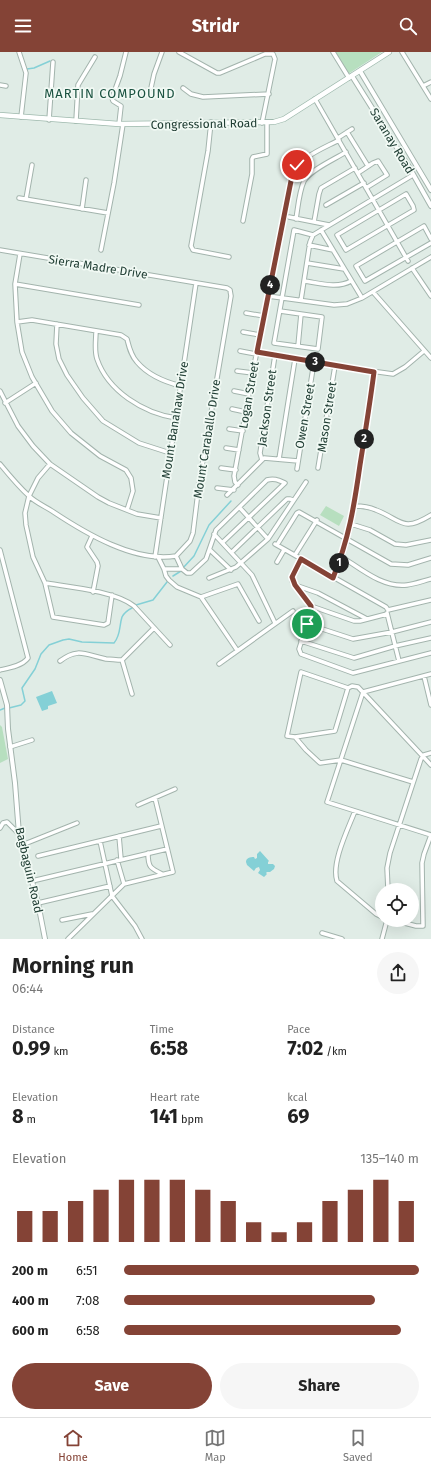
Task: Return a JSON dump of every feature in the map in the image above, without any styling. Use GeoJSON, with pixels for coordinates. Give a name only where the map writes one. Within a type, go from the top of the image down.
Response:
{"type":"FeatureCollection","features":[{"type":"Feature","properties":{"kind":"main road","name":"Congressional Road"},"geometry":{"type":"LineString","coordinates":[[0,115],[49,120],[121,124],[274,122],[284,119],[389,52]]}},
{"type":"Feature","properties":{"kind":"street"},"geometry":{"type":"LineString","coordinates":[[21,52],[26,73],[21,117]]}},
{"type":"Feature","properties":{"kind":"street"},"geometry":{"type":"LineString","coordinates":[[101,250],[121,124],[121,106],[113,101],[112,98],[120,76],[126,52]]}},
{"type":"Feature","properties":{"kind":"street"},"geometry":{"type":"LineString","coordinates":[[151,88],[154,74],[162,52]]}},
{"type":"Feature","properties":{"kind":"street"},"geometry":{"type":"LineString","coordinates":[[179,52],[217,73],[261,54],[271,53],[275,56],[265,123],[266,154],[253,157],[252,159],[252,174],[243,221]]}},
{"type":"Feature","properties":{"kind":"street"},"geometry":{"type":"LineString","coordinates":[[333,52],[350,77]]}},
{"type":"Feature","properties":{"kind":"street"},"geometry":{"type":"LineString","coordinates":[[402,52],[431,99]]}},
{"type":"Feature","properties":{"kind":"street"},"geometry":{"type":"LineString","coordinates":[[76,122],[78,85],[95,57]]}},
{"type":"Feature","properties":{"kind":"street"},"geometry":{"type":"LineString","coordinates":[[49,120],[53,62]]}},
{"type":"Feature","properties":{"kind":"street","name":"Saranay Road"},"geometry":{"type":"LineString","coordinates":[[360,71],[431,190]]}},
{"type":"Feature","properties":{"kind":"street","name":"Saranay Road"},"geometry":{"type":"LineString","coordinates":[[350,77],[362,91],[431,206]]}},
{"type":"Feature","properties":{"kind":"street"},"geometry":{"type":"LineString","coordinates":[[423,86],[431,82]]}},
{"type":"Feature","properties":{"kind":"street"},"geometry":{"type":"LineString","coordinates":[[0,85],[6,86]]}},
{"type":"Feature","properties":{"kind":"street"},"geometry":{"type":"LineString","coordinates":[[362,91],[370,86]]}},
{"type":"Feature","properties":{"kind":"street"},"geometry":{"type":"LineString","coordinates":[[183,88],[191,94],[203,97],[269,94]]}},
{"type":"Feature","properties":{"kind":"street"},"geometry":{"type":"LineString","coordinates":[[315,99],[407,259]]}},
{"type":"Feature","properties":{"kind":"street"},"geometry":{"type":"LineString","coordinates":[[211,122],[208,151],[191,246],[192,249],[196,251],[229,257]]}},
{"type":"Feature","properties":{"kind":"street","name":"Logan Street"},"geometry":{"type":"LineString","coordinates":[[238,485],[235,482],[236,470],[256,353],[294,170],[306,158],[352,129]]}},
{"type":"Feature","properties":{"kind":"street"},"geometry":{"type":"LineString","coordinates":[[347,132],[368,166]]}},
{"type":"Feature","properties":{"kind":"street"},"geometry":{"type":"LineString","coordinates":[[296,219],[302,187],[306,178],[346,152]]}},
{"type":"Feature","properties":{"kind":"street"},"geometry":{"type":"LineString","coordinates":[[358,173],[368,166],[378,162],[387,175],[366,188]]}},
{"type":"Feature","properties":{"kind":"street"},"geometry":{"type":"LineString","coordinates":[[26,199],[32,165]]}},
{"type":"Feature","properties":{"kind":"street"},"geometry":{"type":"LineString","coordinates":[[314,222],[319,194],[322,188],[355,168]]}},
{"type":"Feature","properties":{"kind":"street"},"geometry":{"type":"LineString","coordinates":[[301,300],[309,245],[314,235],[413,175]]}},
{"type":"Feature","properties":{"kind":"street"},"geometry":{"type":"LineString","coordinates":[[82,209],[86,180]]}},
{"type":"Feature","properties":{"kind":"street"},"geometry":{"type":"LineString","coordinates":[[326,205],[364,183]]}},
{"type":"Feature","properties":{"kind":"street"},"geometry":{"type":"LineString","coordinates":[[406,194],[414,210],[346,250],[338,235],[379,210],[406,194]]}},
{"type":"Feature","properties":{"kind":"street"},"geometry":{"type":"LineString","coordinates":[[19,198],[108,213]]}},
{"type":"Feature","properties":{"kind":"street"},"geometry":{"type":"LineString","coordinates":[[289,217],[330,225]]}},
{"type":"Feature","properties":{"kind":"street"},"geometry":{"type":"LineString","coordinates":[[431,239],[424,226],[356,266],[365,281],[407,259],[431,242]]}},
{"type":"Feature","properties":{"kind":"street"},"geometry":{"type":"LineString","coordinates":[[280,312],[322,317],[318,349],[274,343],[294,230],[314,235]]}},
{"type":"Feature","properties":{"kind":"street"},"geometry":{"type":"LineString","coordinates":[[321,230],[362,298]]}},
{"type":"Feature","properties":{"kind":"street"},"geometry":{"type":"LineString","coordinates":[[309,245],[333,250]]}},
{"type":"Feature","properties":{"kind":"street","name":"Sierra Madre Drive"},"geometry":{"type":"LineString","coordinates":[[0,250],[227,288],[230,290],[231,296]]}},
{"type":"Feature","properties":{"kind":"street"},"geometry":{"type":"LineString","coordinates":[[20,254],[15,284],[16,322],[22,352],[36,383],[52,411],[71,433],[100,456],[126,470],[131,478],[133,491],[127,510]]}},
{"type":"Feature","properties":{"kind":"street"},"geometry":{"type":"LineString","coordinates":[[268,296],[339,305],[351,303],[373,292],[431,257]]}},
{"type":"Feature","properties":{"kind":"street"},"geometry":{"type":"LineString","coordinates":[[306,263],[344,269]]}},
{"type":"Feature","properties":{"kind":"street"},"geometry":{"type":"LineString","coordinates":[[412,268],[431,296]]}},
{"type":"Feature","properties":{"kind":"street"},"geometry":{"type":"LineString","coordinates":[[304,281],[337,286],[351,281]]}},
{"type":"Feature","properties":{"kind":"street","name":"Mount Banahaw Drive"},"geometry":{"type":"LineString","coordinates":[[157,557],[170,453],[196,283]]}},
{"type":"Feature","properties":{"kind":"street"},"geometry":{"type":"LineString","coordinates":[[15,284],[139,305]]}},
{"type":"Feature","properties":{"kind":"street"},"geometry":{"type":"LineString","coordinates":[[373,292],[431,358]]}},
{"type":"Feature","properties":{"kind":"street","name":"Mount Caraballo Drive"},"geometry":{"type":"LineString","coordinates":[[176,556],[190,541],[193,533],[199,484],[231,296]]}},
{"type":"Feature","properties":{"kind":"street"},"geometry":{"type":"LineString","coordinates":[[246,313],[264,316]]}},
{"type":"Feature","properties":{"kind":"street"},"geometry":{"type":"LineString","coordinates":[[298,346],[301,314]]}},
{"type":"Feature","properties":{"kind":"street"},"geometry":{"type":"LineString","coordinates":[[16,322],[32,320],[121,335],[127,339],[130,350],[136,362],[150,374],[167,382],[181,386]]}},
{"type":"Feature","properties":{"kind":"street"},"geometry":{"type":"LineString","coordinates":[[57,324],[56,344],[59,359],[67,375],[83,398],[104,421],[139,443],[170,453]]}},
{"type":"Feature","properties":{"kind":"street"},"geometry":{"type":"LineString","coordinates":[[96,331],[95,345],[97,358],[106,377],[123,394],[148,410],[176,418]]}},
{"type":"Feature","properties":{"kind":"street"},"geometry":{"type":"LineString","coordinates":[[243,332],[260,335]]}},
{"type":"Feature","properties":{"kind":"street"},"geometry":{"type":"LineString","coordinates":[[240,351],[275,355],[389,374],[397,373],[424,351]]}},
{"type":"Feature","properties":{"kind":"street","name":"Jackson Street"},"geometry":{"type":"LineString","coordinates":[[262,460],[260,452],[275,355]]}},
{"type":"Feature","properties":{"kind":"street"},"geometry":{"type":"LineString","coordinates":[[279,459],[295,359]]}},
{"type":"Feature","properties":{"kind":"street","name":"Owen Street"},"geometry":{"type":"LineString","coordinates":[[297,469],[314,362]]}},
{"type":"Feature","properties":{"kind":"street","name":"Mason Street"},"geometry":{"type":"LineString","coordinates":[[318,468],[335,366]]}},
{"type":"Feature","properties":{"kind":"street"},"geometry":{"type":"LineString","coordinates":[[237,371],[253,373]]}},
{"type":"Feature","properties":{"kind":"street"},"geometry":{"type":"LineString","coordinates":[[333,578],[348,538],[355,506],[374,372]]}},
{"type":"Feature","properties":{"kind":"street"},"geometry":{"type":"LineString","coordinates":[[5,403],[36,383]]}},
{"type":"Feature","properties":{"kind":"street"},"geometry":{"type":"LineString","coordinates":[[0,391],[18,426],[33,446],[50,464],[98,498],[137,514],[161,518]]}},
{"type":"Feature","properties":{"kind":"street"},"geometry":{"type":"LineString","coordinates":[[234,391],[249,394]]}},
{"type":"Feature","properties":{"kind":"street"},"geometry":{"type":"LineString","coordinates":[[232,409],[246,412]]}},
{"type":"Feature","properties":{"kind":"street"},"geometry":{"type":"LineString","coordinates":[[229,429],[243,431]]}},
{"type":"Feature","properties":{"kind":"street"},"geometry":{"type":"LineString","coordinates":[[226,448],[239,450]]}},
{"type":"Feature","properties":{"kind":"street"},"geometry":{"type":"LineString","coordinates":[[227,495],[234,490],[262,460],[268,458],[298,461]]}},
{"type":"Feature","properties":{"kind":"street"},"geometry":{"type":"LineString","coordinates":[[0,464],[29,496],[79,530],[129,550],[157,557],[176,556],[182,569],[187,573],[191,573],[206,559],[216,530],[267,480],[277,479],[285,484],[223,542]]}},
{"type":"Feature","properties":{"kind":"street"},"geometry":{"type":"LineString","coordinates":[[50,464],[38,478],[29,496],[25,513],[33,557],[45,584],[53,617],[99,625],[108,623],[112,595]]}},
{"type":"Feature","properties":{"kind":"street"},"geometry":{"type":"LineString","coordinates":[[221,468],[236,470]]}},
{"type":"Feature","properties":{"kind":"street"},"geometry":{"type":"LineString","coordinates":[[209,578],[231,570],[268,539],[306,482]]}},
{"type":"Feature","properties":{"kind":"street"},"geometry":{"type":"LineString","coordinates":[[217,488],[234,490]]}},
{"type":"Feature","properties":{"kind":"street"},"geometry":{"type":"LineString","coordinates":[[232,552],[287,499],[293,500]]}},
{"type":"Feature","properties":{"kind":"street"},"geometry":{"type":"LineString","coordinates":[[355,506],[367,506],[378,510],[400,523],[416,523],[431,517]]}},
{"type":"Feature","properties":{"kind":"street"},"geometry":{"type":"LineString","coordinates":[[240,508],[268,539]]}},
{"type":"Feature","properties":{"kind":"street"},"geometry":{"type":"LineString","coordinates":[[399,661],[386,607],[276,545],[297,513],[300,512],[317,520],[391,564],[408,565],[431,558]]}},
{"type":"Feature","properties":{"kind":"street"},"geometry":{"type":"LineString","coordinates":[[295,555],[317,520]]}},
{"type":"Feature","properties":{"kind":"street"},"geometry":{"type":"LineString","coordinates":[[351,524],[370,530],[395,544],[406,545],[431,540]]}},
{"type":"Feature","properties":{"kind":"street"},"geometry":{"type":"LineString","coordinates":[[214,534],[252,575],[275,623]]}},
{"type":"Feature","properties":{"kind":"street"},"geometry":{"type":"LineString","coordinates":[[92,536],[87,547],[98,566],[93,592]]}},
{"type":"Feature","properties":{"kind":"street"},"geometry":{"type":"LineString","coordinates":[[0,550],[28,658],[20,665],[0,670]]}},
{"type":"Feature","properties":{"kind":"street"},"geometry":{"type":"LineString","coordinates":[[210,550],[231,570]]}},
{"type":"Feature","properties":{"kind":"street"},"geometry":{"type":"LineString","coordinates":[[277,562],[284,550]]}},
{"type":"Feature","properties":{"kind":"street"},"geometry":{"type":"LineString","coordinates":[[157,557],[169,580],[177,587],[201,597],[237,650]]}},
{"type":"Feature","properties":{"kind":"street"},"geometry":{"type":"LineString","coordinates":[[342,557],[385,583],[407,585],[431,578]]}},
{"type":"Feature","properties":{"kind":"street"},"geometry":{"type":"LineString","coordinates":[[301,559],[292,577],[295,585],[311,606],[354,621],[367,619],[431,600]]}},
{"type":"Feature","properties":{"kind":"street"},"geometry":{"type":"LineString","coordinates":[[164,569],[182,569]]}},
{"type":"Feature","properties":{"kind":"street"},"geometry":{"type":"LineString","coordinates":[[45,584],[120,597],[134,606],[170,645]]}},
{"type":"Feature","properties":{"kind":"street"},"geometry":{"type":"LineString","coordinates":[[201,597],[238,584],[259,621]]}},
{"type":"Feature","properties":{"kind":"street"},"geometry":{"type":"LineString","coordinates":[[295,585],[318,592],[367,619]]}},
{"type":"Feature","properties":{"kind":"street"},"geometry":{"type":"LineString","coordinates":[[311,606],[311,611],[299,649],[301,654],[353,673],[431,653]]}},
{"type":"Feature","properties":{"kind":"street"},"geometry":{"type":"LineString","coordinates":[[219,664],[292,611]]}},
{"type":"Feature","properties":{"kind":"street"},"geometry":{"type":"LineString","coordinates":[[307,624],[353,639],[392,632],[431,622]]}},
{"type":"Feature","properties":{"kind":"street"},"geometry":{"type":"LineString","coordinates":[[122,660],[154,628]]}},
{"type":"Feature","properties":{"kind":"street"},"geometry":{"type":"LineString","coordinates":[[301,641],[354,658],[395,646],[431,638]]}},
{"type":"Feature","properties":{"kind":"street"},"geometry":{"type":"LineString","coordinates":[[60,661],[72,653],[82,652],[105,658],[122,660]]}},
{"type":"Feature","properties":{"kind":"street"},"geometry":{"type":"LineString","coordinates":[[122,660],[132,694]]}},
{"type":"Feature","properties":{"kind":"street"},"geometry":{"type":"LineString","coordinates":[[348,688],[334,731],[295,737],[287,736],[301,672],[348,688],[355,686],[363,692],[431,765]]}},
{"type":"Feature","properties":{"kind":"street"},"geometry":{"type":"LineString","coordinates":[[363,692],[431,674]]}},
{"type":"Feature","properties":{"kind":"street"},"geometry":{"type":"LineString","coordinates":[[424,676],[431,706]]}},
{"type":"Feature","properties":{"kind":"street","name":"Bagbaguin Road"},"geometry":{"type":"LineString","coordinates":[[0,680],[7,705],[19,834],[38,903],[45,939]]}},
{"type":"Feature","properties":{"kind":"street"},"geometry":{"type":"LineString","coordinates":[[363,692],[327,802],[431,835],[423,858],[423,926],[419,926]]}},
{"type":"Feature","properties":{"kind":"street"},"geometry":{"type":"LineString","coordinates":[[295,737],[320,763],[340,760],[413,782]]}},
{"type":"Feature","properties":{"kind":"street"},"geometry":{"type":"LineString","coordinates":[[10,746],[32,740]]}},
{"type":"Feature","properties":{"kind":"street"},"geometry":{"type":"LineString","coordinates":[[422,756],[431,753]]}},
{"type":"Feature","properties":{"kind":"street"},"geometry":{"type":"LineString","coordinates":[[388,883],[388,863],[422,756]]}},
{"type":"Feature","properties":{"kind":"street"},"geometry":{"type":"LineString","coordinates":[[138,805],[175,789]]}},
{"type":"Feature","properties":{"kind":"street"},"geometry":{"type":"LineString","coordinates":[[68,939],[124,884],[173,872],[155,798]]}},
{"type":"Feature","properties":{"kind":"street"},"geometry":{"type":"LineString","coordinates":[[355,811],[340,854],[335,875],[337,881],[375,913]]}},
{"type":"Feature","properties":{"kind":"street"},"geometry":{"type":"LineString","coordinates":[[0,828],[6,822],[19,834]]}},
{"type":"Feature","properties":{"kind":"street"},"geometry":{"type":"LineString","coordinates":[[22,845],[77,823]]}},
{"type":"Feature","properties":{"kind":"street"},"geometry":{"type":"LineString","coordinates":[[38,856],[161,826]]}},
{"type":"Feature","properties":{"kind":"street"},"geometry":{"type":"LineString","coordinates":[[119,836],[121,859]]}},
{"type":"Feature","properties":{"kind":"street"},"geometry":{"type":"LineString","coordinates":[[100,841],[112,896],[135,926],[142,939]]}},
{"type":"Feature","properties":{"kind":"street"},"geometry":{"type":"LineString","coordinates":[[32,881],[167,848]]}},
{"type":"Feature","properties":{"kind":"street"},"geometry":{"type":"LineString","coordinates":[[148,853],[148,863],[151,869],[162,874]]}},
{"type":"Feature","properties":{"kind":"street"},"geometry":{"type":"LineString","coordinates":[[117,860],[124,884]]}},
{"type":"Feature","properties":{"kind":"street"},"geometry":{"type":"LineString","coordinates":[[38,903],[110,886]]}},
{"type":"Feature","properties":{"kind":"street"},"geometry":{"type":"LineString","coordinates":[[62,920],[93,914]]}},
{"type":"Feature","properties":{"kind":"street"},"geometry":{"type":"LineString","coordinates":[[382,939],[385,927]]}},
{"type":"Feature","properties":{"kind":"street"},"geometry":{"type":"LineString","coordinates":[[322,933],[342,939]]}},
{"type":"Feature","properties":{"kind":"green space"},"geometry":{"type":"Polygon","coordinates":[[[335,52],[382,52],[348,74],[335,52]]]}},
{"type":"Feature","properties":{"kind":"green space"},"geometry":{"type":"Polygon","coordinates":[[[326,506],[344,516],[339,526],[320,515],[326,506]]]}},
{"type":"Feature","properties":{"kind":"green space"},"geometry":{"type":"Polygon","coordinates":[[[0,725],[2,727],[8,759],[0,763],[0,725]]]}},
{"type":"Feature","properties":{"kind":"water"},"geometry":{"type":"Polygon","coordinates":[[[52,691],[57,703],[48,706],[48,709],[42,711],[36,697],[52,691]]]}},
{"type":"Feature","properties":{"kind":"water"},"geometry":{"type":"Polygon","coordinates":[[[260,851],[269,861],[268,864],[273,864],[275,866],[274,869],[266,873],[267,874],[264,877],[258,873],[260,870],[259,867],[254,871],[247,865],[246,862],[250,858],[257,858],[257,854],[260,851]]]}},
{"type":"Feature","properties":{"kind":"waterway"},"geometry":{"type":"LineString","coordinates":[[27,69],[34,68],[50,61]]}},
{"type":"Feature","properties":{"kind":"waterway"},"geometry":{"type":"LineString","coordinates":[[183,568],[194,556],[209,525],[231,501]]}},
{"type":"Feature","properties":{"kind":"waterway"},"geometry":{"type":"LineString","coordinates":[[173,576],[181,571]]}},
{"type":"Feature","properties":{"kind":"waterway"},"geometry":{"type":"LineString","coordinates":[[136,605],[153,600],[167,582]]}},
{"type":"Feature","properties":{"kind":"waterway"},"geometry":{"type":"LineString","coordinates":[[9,708],[21,705],[25,701],[22,688],[35,669],[41,654],[49,645],[69,639],[82,642],[114,643],[119,634],[122,617],[132,608]]}},
{"type":"Feature","properties":{"kind":"waterway"},"geometry":{"type":"LineString","coordinates":[[0,710],[5,708]]}},
{"type":"Feature","properties":{"kind":"district","name":"MARTIN COMPOUND"},"geometry":{"type":"Point","coordinates":[110,93]}},
{"type":"Feature","properties":{"kind":"route"},"geometry":{"type":"LineString","coordinates":[[297,165],[292,176],[257,352],[374,372],[355,506],[342,557],[333,578],[301,559],[293,573],[292,581],[311,606],[307,624]]}}]}
